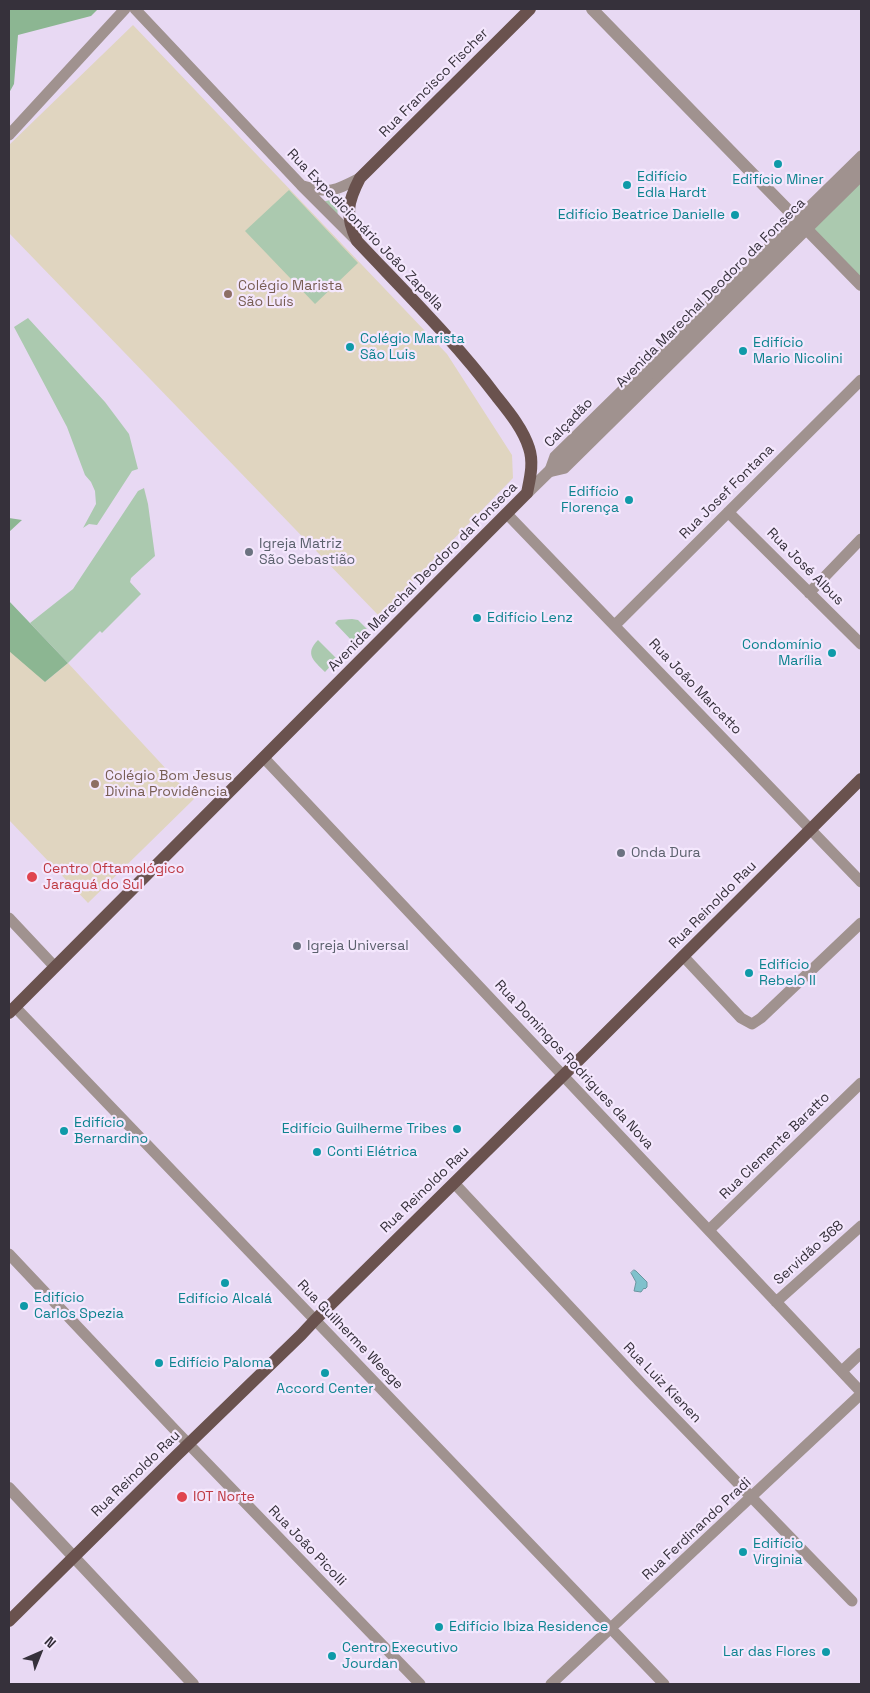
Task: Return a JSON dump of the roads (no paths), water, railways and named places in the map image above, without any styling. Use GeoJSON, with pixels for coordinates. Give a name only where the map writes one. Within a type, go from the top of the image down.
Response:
{"type":"FeatureCollection","features":[{"type":"Feature","properties":{"kind":"main road","name":"Rua Francisco Fischer"},"geometry":{"type":"LineString","coordinates":[[357,241],[352,230],[348,209],[350,197],[360,178],[530,9]]}},
{"type":"Feature","properties":{"kind":"main road","name":"Rua Expedicionário João Zapella"},"geometry":{"type":"LineString","coordinates":[[357,241],[467,359],[506,408],[523,434],[529,449],[532,472],[527,493]]}},
{"type":"Feature","properties":{"kind":"main road","name":"Avenida Marechal Deodoro da Fonseca"},"geometry":{"type":"LineString","coordinates":[[12,1010],[527,493]]}},
{"type":"Feature","properties":{"kind":"main road","name":"Rua Reinoldo Rau"},"geometry":{"type":"LineString","coordinates":[[9,1621],[301,1335],[861,779]]}},
{"type":"Feature","properties":{"kind":"street"},"geometry":{"type":"LineString","coordinates":[[9,135],[125,9]]}},
{"type":"Feature","properties":{"kind":"street","name":"Rua Expedicionário João Zapella"},"geometry":{"type":"LineString","coordinates":[[135,9],[301,185],[357,241]]}},
{"type":"Feature","properties":{"kind":"street"},"geometry":{"type":"LineString","coordinates":[[592,9],[861,285]]}},
{"type":"Feature","properties":{"kind":"street"},"geometry":{"type":"LineString","coordinates":[[802,224],[861,155]]}},
{"type":"Feature","properties":{"kind":"street","name":"Avenida Marechal Deodoro da Fonseca"},"geometry":{"type":"LineString","coordinates":[[527,493],[861,166]]}},
{"type":"Feature","properties":{"kind":"street"},"geometry":{"type":"LineString","coordinates":[[802,224],[861,176]]}},
{"type":"Feature","properties":{"kind":"street","name":"Rua Francisco Fischer"},"geometry":{"type":"LineString","coordinates":[[301,185],[320,191],[331,191],[360,178]]}},
{"type":"Feature","properties":{"kind":"street","name":"Rua Josef Fontana"},"geometry":{"type":"LineString","coordinates":[[615,624],[861,380]]}},
{"type":"Feature","properties":{"kind":"street","name":"Rua José Albus"},"geometry":{"type":"LineString","coordinates":[[728,512],[861,644]]}},
{"type":"Feature","properties":{"kind":"street","name":"Rua João Marcatto"},"geometry":{"type":"LineString","coordinates":[[507,514],[615,624],[861,882]]}},
{"type":"Feature","properties":{"kind":"street"},"geometry":{"type":"LineString","coordinates":[[809,593],[861,539]]}},
{"type":"Feature","properties":{"kind":"street","name":"Rua Domingos Rodrigues da Nova"},"geometry":{"type":"LineString","coordinates":[[264,758],[861,1393]]}},
{"type":"Feature","properties":{"kind":"street"},"geometry":{"type":"LineString","coordinates":[[9,918],[55,967]]}},
{"type":"Feature","properties":{"kind":"street"},"geometry":{"type":"LineString","coordinates":[[683,956],[741,1018],[752,1024],[761,1018],[861,923]]}},
{"type":"Feature","properties":{"kind":"street","name":"Rua Guilherme Weege"},"geometry":{"type":"LineString","coordinates":[[12,1010],[315,1320],[664,1684]]}},
{"type":"Feature","properties":{"kind":"street","name":"Rua Clemente Baratto"},"geometry":{"type":"LineString","coordinates":[[709,1230],[861,1083]]}},
{"type":"Feature","properties":{"kind":"street","name":"Rua Luiz Kienen"},"geometry":{"type":"LineString","coordinates":[[454,1183],[640,1382],[852,1601]]}},
{"type":"Feature","properties":{"kind":"street","name":"Servidão 368"},"geometry":{"type":"LineString","coordinates":[[776,1302],[861,1226]]}},
{"type":"Feature","properties":{"kind":"street","name":"Rua João Picolli"},"geometry":{"type":"LineString","coordinates":[[9,1254],[188,1444],[420,1684]]}},
{"type":"Feature","properties":{"kind":"street"},"geometry":{"type":"LineString","coordinates":[[842,1371],[861,1353]]}},
{"type":"Feature","properties":{"kind":"street","name":"Rua Ferdinando Pradi"},"geometry":{"type":"LineString","coordinates":[[551,1684],[752,1498],[861,1393]]}},
{"type":"Feature","properties":{"kind":"street"},"geometry":{"type":"LineString","coordinates":[[9,1488],[193,1684]]}},
{"type":"Feature","properties":{"kind":"place","name":"Edifício Miner"},"geometry":{"type":"Point","coordinates":[778,164]}},
{"type":"Feature","properties":{"kind":"place","name":"Edifício Edla Hardt"},"geometry":{"type":"Point","coordinates":[627,185]}},
{"type":"Feature","properties":{"kind":"place","name":"Edifício Beatrice Danielle"},"geometry":{"type":"Point","coordinates":[735,215]}},
{"type":"Feature","properties":{"kind":"place","name":"Colégio Marista São Luís"},"geometry":{"type":"Point","coordinates":[228,294]}},
{"type":"Feature","properties":{"kind":"place","name":"Colégio Marista São Luis"},"geometry":{"type":"Point","coordinates":[350,347]}},
{"type":"Feature","properties":{"kind":"place","name":"Edifício Mario Nicolini"},"geometry":{"type":"Point","coordinates":[743,351]}},
{"type":"Feature","properties":{"kind":"place","name":"Edifício Florença"},"geometry":{"type":"Point","coordinates":[629,500]}},
{"type":"Feature","properties":{"kind":"place","name":"Igreja Matriz São Sebastião"},"geometry":{"type":"Point","coordinates":[249,552]}},
{"type":"Feature","properties":{"kind":"place","name":"Edifício Lenz"},"geometry":{"type":"Point","coordinates":[477,618]}},
{"type":"Feature","properties":{"kind":"place","name":"Condomínio Marília"},"geometry":{"type":"Point","coordinates":[832,653]}},
{"type":"Feature","properties":{"kind":"place","name":"Colégio Bom Jesus Divina Providência"},"geometry":{"type":"Point","coordinates":[95,784]}},
{"type":"Feature","properties":{"kind":"place","name":"Onda Dura"},"geometry":{"type":"Point","coordinates":[621,853]}},
{"type":"Feature","properties":{"kind":"place","name":"Centro Oftamológico Jaraguá do Sul"},"geometry":{"type":"Point","coordinates":[32,877]}},
{"type":"Feature","properties":{"kind":"place","name":"Igreja Universal"},"geometry":{"type":"Point","coordinates":[297,946]}},
{"type":"Feature","properties":{"kind":"place","name":"Edifício Rebelo II"},"geometry":{"type":"Point","coordinates":[749,973]}},
{"type":"Feature","properties":{"kind":"place","name":"Edifício Guilherme Tribes"},"geometry":{"type":"Point","coordinates":[457,1129]}},
{"type":"Feature","properties":{"kind":"place","name":"Edifício Bernardino"},"geometry":{"type":"Point","coordinates":[64,1131]}},
{"type":"Feature","properties":{"kind":"place","name":"Conti Elétrica"},"geometry":{"type":"Point","coordinates":[317,1152]}},
{"type":"Feature","properties":{"kind":"place","name":"Edifício Alcalá"},"geometry":{"type":"Point","coordinates":[225,1283]}},
{"type":"Feature","properties":{"kind":"place","name":"Edifício Carlos Spezia"},"geometry":{"type":"Point","coordinates":[24,1306]}},
{"type":"Feature","properties":{"kind":"place","name":"Edifício Paloma"},"geometry":{"type":"Point","coordinates":[159,1363]}},
{"type":"Feature","properties":{"kind":"place","name":"Accord Center"},"geometry":{"type":"Point","coordinates":[325,1373]}},
{"type":"Feature","properties":{"kind":"place","name":"IOT Norte"},"geometry":{"type":"Point","coordinates":[182,1497]}},
{"type":"Feature","properties":{"kind":"place","name":"Edifício Virginia"},"geometry":{"type":"Point","coordinates":[743,1552]}},
{"type":"Feature","properties":{"kind":"place","name":"Edifício Ibiza Residence"},"geometry":{"type":"Point","coordinates":[439,1627]}},
{"type":"Feature","properties":{"kind":"place","name":"Lar das Flores"},"geometry":{"type":"Point","coordinates":[826,1652]}},
{"type":"Feature","properties":{"kind":"place","name":"Centro Executivo Jourdan"},"geometry":{"type":"Point","coordinates":[332,1656]}}]}
